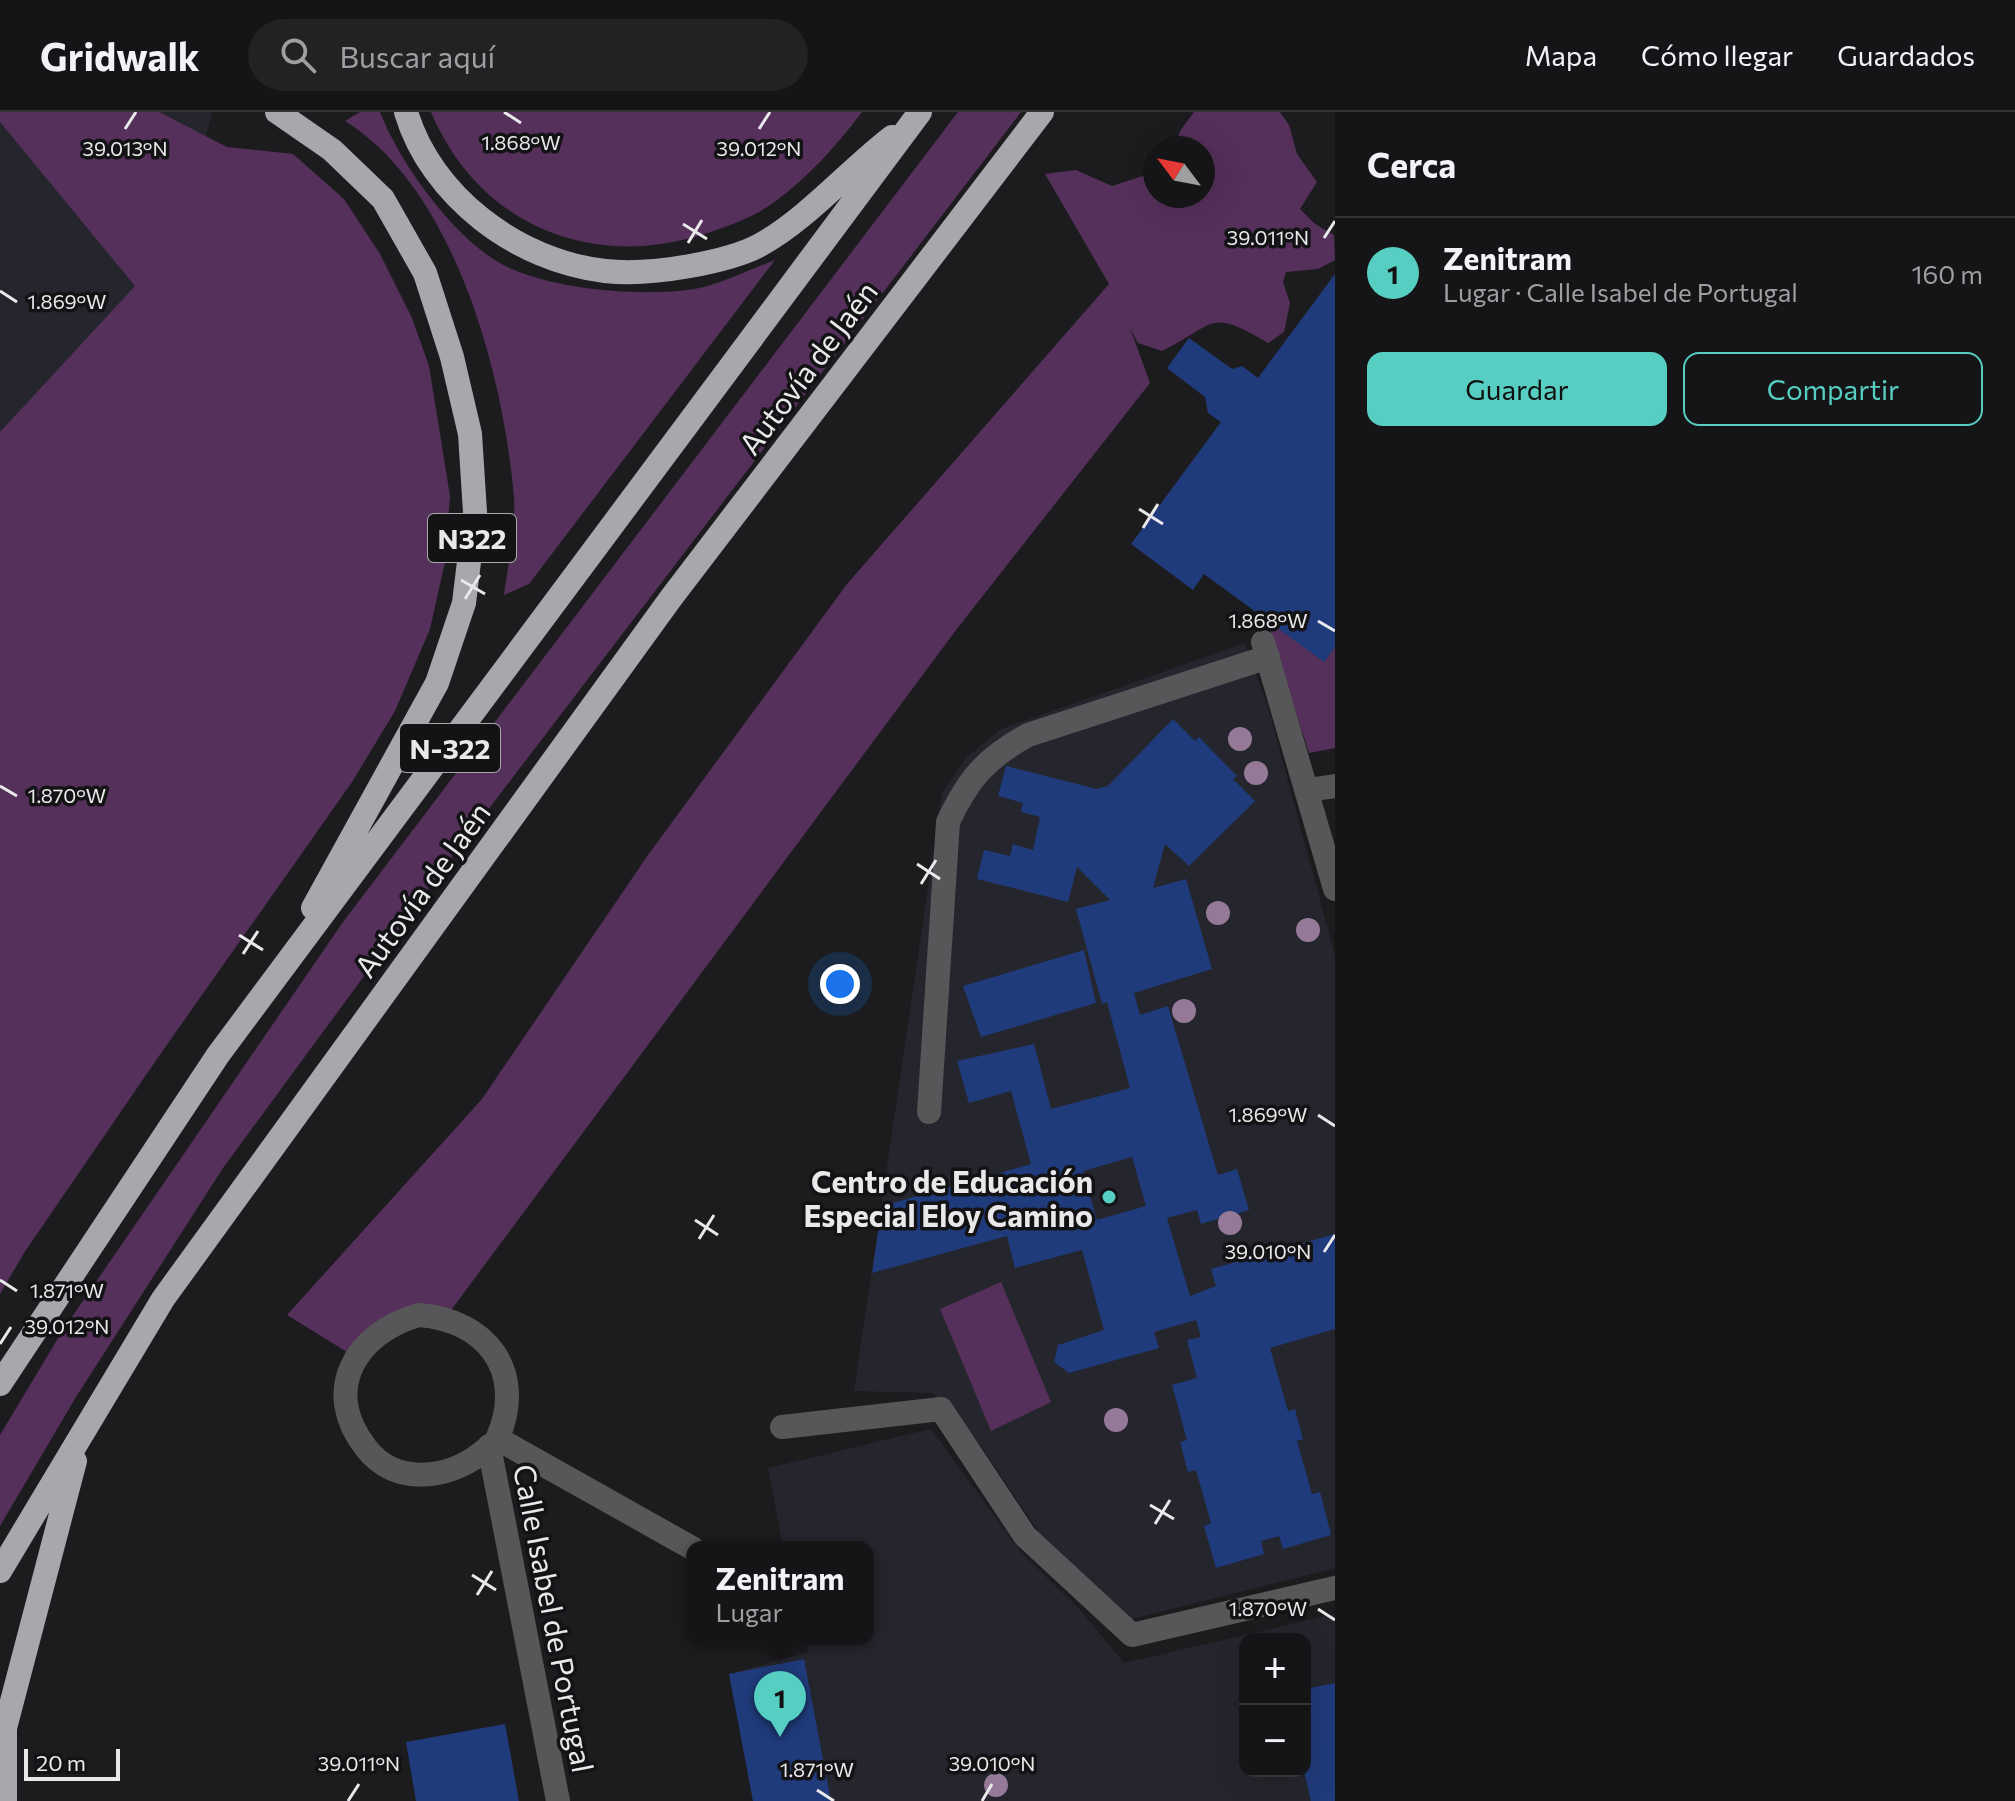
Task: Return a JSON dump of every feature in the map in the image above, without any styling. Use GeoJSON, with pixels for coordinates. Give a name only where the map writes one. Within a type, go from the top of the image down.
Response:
{"type":"FeatureCollection","features":[{"type":"Feature","properties":{"kind":"highway","name":"N322"},"geometry":{"type":"LineString","coordinates":[[270,986],[437,683],[464,603],[475,512],[470,434],[452,357],[425,273],[383,199],[332,150],[277,112]]}},
{"type":"Feature","properties":{"kind":"highway"},"geometry":{"type":"LineString","coordinates":[[406,112],[413,138],[430,165],[482,219],[518,243],[557,260],[604,271],[642,272],[708,263],[759,246],[917,117]]}},
{"type":"Feature","properties":{"kind":"highway","name":"Autovía de Jaén"},"geometry":{"type":"LineString","coordinates":[[0,1571],[163,1299],[671,598],[1042,112]]}},
{"type":"Feature","properties":{"kind":"highway","name":"Autovía de Jaén"},"geometry":{"type":"LineString","coordinates":[[0,1384],[218,1055],[749,347],[917,117]]}},
{"type":"Feature","properties":{"kind":"highway"},"geometry":{"type":"LineString","coordinates":[[5,1801],[5,1728],[84,1429]]}},
{"type":"Feature","properties":{"kind":"street"},"geometry":{"type":"LineString","coordinates":[[929,1112],[948,822],[961,794],[991,755],[1028,735],[1266,650],[1335,889]]}},
{"type":"Feature","properties":{"kind":"street"},"geometry":{"type":"LineString","coordinates":[[1308,790],[1335,786]]}},
{"type":"Feature","properties":{"kind":"street"},"geometry":{"type":"LineString","coordinates":[[419,1315],[446,1317],[472,1328],[492,1348],[504,1373],[507,1401],[494,1443],[463,1467],[439,1475],[401,1471],[368,1452],[354,1431],[346,1407],[347,1381],[355,1357],[371,1337],[392,1322],[419,1315]]}},
{"type":"Feature","properties":{"kind":"street"},"geometry":{"type":"LineString","coordinates":[[782,1427],[941,1409],[1025,1536],[1132,1635],[1335,1588]]}},
{"type":"Feature","properties":{"kind":"street"},"geometry":{"type":"LineString","coordinates":[[494,1443],[686,1545]]}},
{"type":"Feature","properties":{"kind":"street","name":"Calle Isabel de Portugal"},"geometry":{"type":"LineString","coordinates":[[494,1443],[558,1801]]}},
{"type":"Feature","properties":{"kind":"shaded area"},"geometry":{"type":"Polygon","coordinates":[[[0,112],[212,112],[179,249],[0,455],[0,112]]]}},
{"type":"Feature","properties":{"kind":"shaded area"},"geometry":{"type":"Polygon","coordinates":[[[0,112],[159,112],[227,147],[293,154],[344,199],[380,254],[412,318],[429,366],[450,496],[445,562],[430,629],[395,711],[352,782],[159,1056],[24,1253],[0,1294],[0,432],[135,286],[0,122],[0,112]]]}},
{"type":"Feature","properties":{"kind":"shaded area"},"geometry":{"type":"Polygon","coordinates":[[[360,112],[380,112],[417,179],[452,223],[492,258],[531,276],[599,290],[668,292],[710,285],[775,260],[529,584],[504,595],[513,534],[514,498],[499,397],[485,343],[467,289],[444,238],[416,191],[383,152],[345,121],[360,112]]]}},
{"type":"Feature","properties":{"kind":"shaded area"},"geometry":{"type":"Polygon","coordinates":[[[431,112],[862,112],[810,172],[786,194],[756,213],[701,235],[659,244],[617,246],[578,241],[541,228],[507,209],[477,183],[451,151],[431,112]]]}},
{"type":"Feature","properties":{"kind":"shaded area"},"geometry":{"type":"Polygon","coordinates":[[[958,112],[1021,112],[439,874],[223,1168],[76,1397],[0,1526],[0,1435],[63,1330],[343,922],[958,112]]]}},
{"type":"Feature","properties":{"kind":"shaded area"},"geometry":{"type":"Polygon","coordinates":[[[1194,112],[1280,112],[1289,125],[1297,154],[1317,182],[1300,209],[1315,224],[1334,235],[1335,260],[1318,269],[1286,272],[1283,282],[1290,303],[1284,332],[1268,343],[1234,326],[1214,323],[1162,351],[1138,343],[1130,328],[1150,383],[956,630],[446,1317],[419,1315],[355,1357],[287,1315],[482,1099],[648,855],[847,584],[1109,284],[1045,174],[1076,170],[1112,186],[1143,176],[1143,208],[1215,208],[1215,136],[1179,136],[1194,112]]]}},
{"type":"Feature","properties":{"kind":"shaded area"},"geometry":{"type":"Polygon","coordinates":[[[1278,628],[1324,661],[1335,647],[1335,748],[1309,753],[1270,631],[1278,628]]]}},
{"type":"Feature","properties":{"kind":"shaded area","name":"Centro de Educación Especial Eloy Camino"},"geometry":{"type":"Polygon","coordinates":[[[1245,643],[1269,710],[1335,956],[1335,1568],[1132,1619],[1048,1546],[983,1449],[933,1393],[854,1391],[942,793],[966,758],[1001,729],[1245,643]]]}},
{"type":"Feature","properties":{"kind":"shaded area"},"geometry":{"type":"Polygon","coordinates":[[[1001,1282],[1051,1402],[991,1431],[940,1309],[1001,1282]]]}},
{"type":"Feature","properties":{"kind":"shaded area"},"geometry":{"type":"Polygon","coordinates":[[[931,1429],[1021,1552],[1081,1611],[1124,1663],[1239,1636],[1239,1777],[1311,1777],[1311,1633],[1253,1633],[1335,1614],[1335,1801],[753,1801],[729,1674],[808,1652],[807,1645],[874,1645],[874,1541],[782,1541],[768,1468],[931,1429]]]}},
{"type":"Feature","properties":{"kind":"building"},"geometry":{"type":"Polygon","coordinates":[[[1335,274],[1335,647],[1324,662],[1204,574],[1193,590],[1131,544],[1221,422],[1208,413],[1205,397],[1167,368],[1189,338],[1232,369],[1242,366],[1258,378],[1335,274]]]}},
{"type":"Feature","properties":{"kind":"building"},"geometry":{"type":"Polygon","coordinates":[[[1173,719],[1195,741],[1199,737],[1237,776],[1233,779],[1255,801],[1189,866],[1165,844],[1153,888],[1186,879],[1212,969],[1134,993],[1140,1015],[1168,1006],[1218,1175],[1237,1169],[1249,1210],[1201,1224],[1197,1210],[1167,1218],[1190,1296],[1216,1286],[1211,1269],[1335,1234],[1335,1329],[1270,1348],[1288,1411],[1295,1409],[1303,1439],[1297,1441],[1312,1494],[1320,1492],[1331,1535],[1283,1549],[1279,1536],[1261,1541],[1264,1554],[1216,1568],[1204,1526],[1211,1523],[1196,1470],[1188,1472],[1180,1442],[1187,1440],[1172,1385],[1197,1378],[1187,1340],[1201,1337],[1196,1320],[1154,1332],[1159,1348],[1069,1373],[1054,1362],[1058,1345],[1104,1330],[1082,1250],[1015,1268],[1007,1236],[872,1273],[882,1206],[1031,1164],[1011,1091],[969,1103],[957,1061],[1034,1044],[1051,1109],[1130,1088],[1107,1002],[1102,1004],[1076,909],[1110,900],[1077,867],[1068,902],[977,879],[984,850],[1010,856],[1013,844],[1033,850],[1040,817],[1021,812],[1023,803],[998,796],[1006,766],[1097,789],[1108,786],[1173,719]],[[1132,1157],[1083,1171],[1097,1220],[1146,1206],[1132,1157]]]}},
{"type":"Feature","properties":{"kind":"building"},"geometry":{"type":"Polygon","coordinates":[[[1084,950],[1096,1003],[981,1037],[963,986],[1084,950]]]}},
{"type":"Feature","properties":{"kind":"building"},"geometry":{"type":"Polygon","coordinates":[[[804,1659],[831,1801],[753,1801],[729,1674],[804,1659]]]}},
{"type":"Feature","properties":{"kind":"building"},"geometry":{"type":"Polygon","coordinates":[[[1335,1683],[1335,1801],[1311,1801],[1305,1777],[1311,1777],[1311,1688],[1335,1683]]]}},
{"type":"Feature","properties":{"kind":"building"},"geometry":{"type":"Polygon","coordinates":[[[505,1724],[519,1801],[416,1801],[406,1742],[505,1724]]]}},
{"type":"Feature","properties":{"kind":"place","name":"Centro de Educación Especial Eloy Camino"},"geometry":{"type":"Point","coordinates":[1109,1197]}},
{"type":"Feature","properties":{"kind":"place","name":"Zenitram"},"geometry":{"type":"Point","coordinates":[780,1737]}}]}
